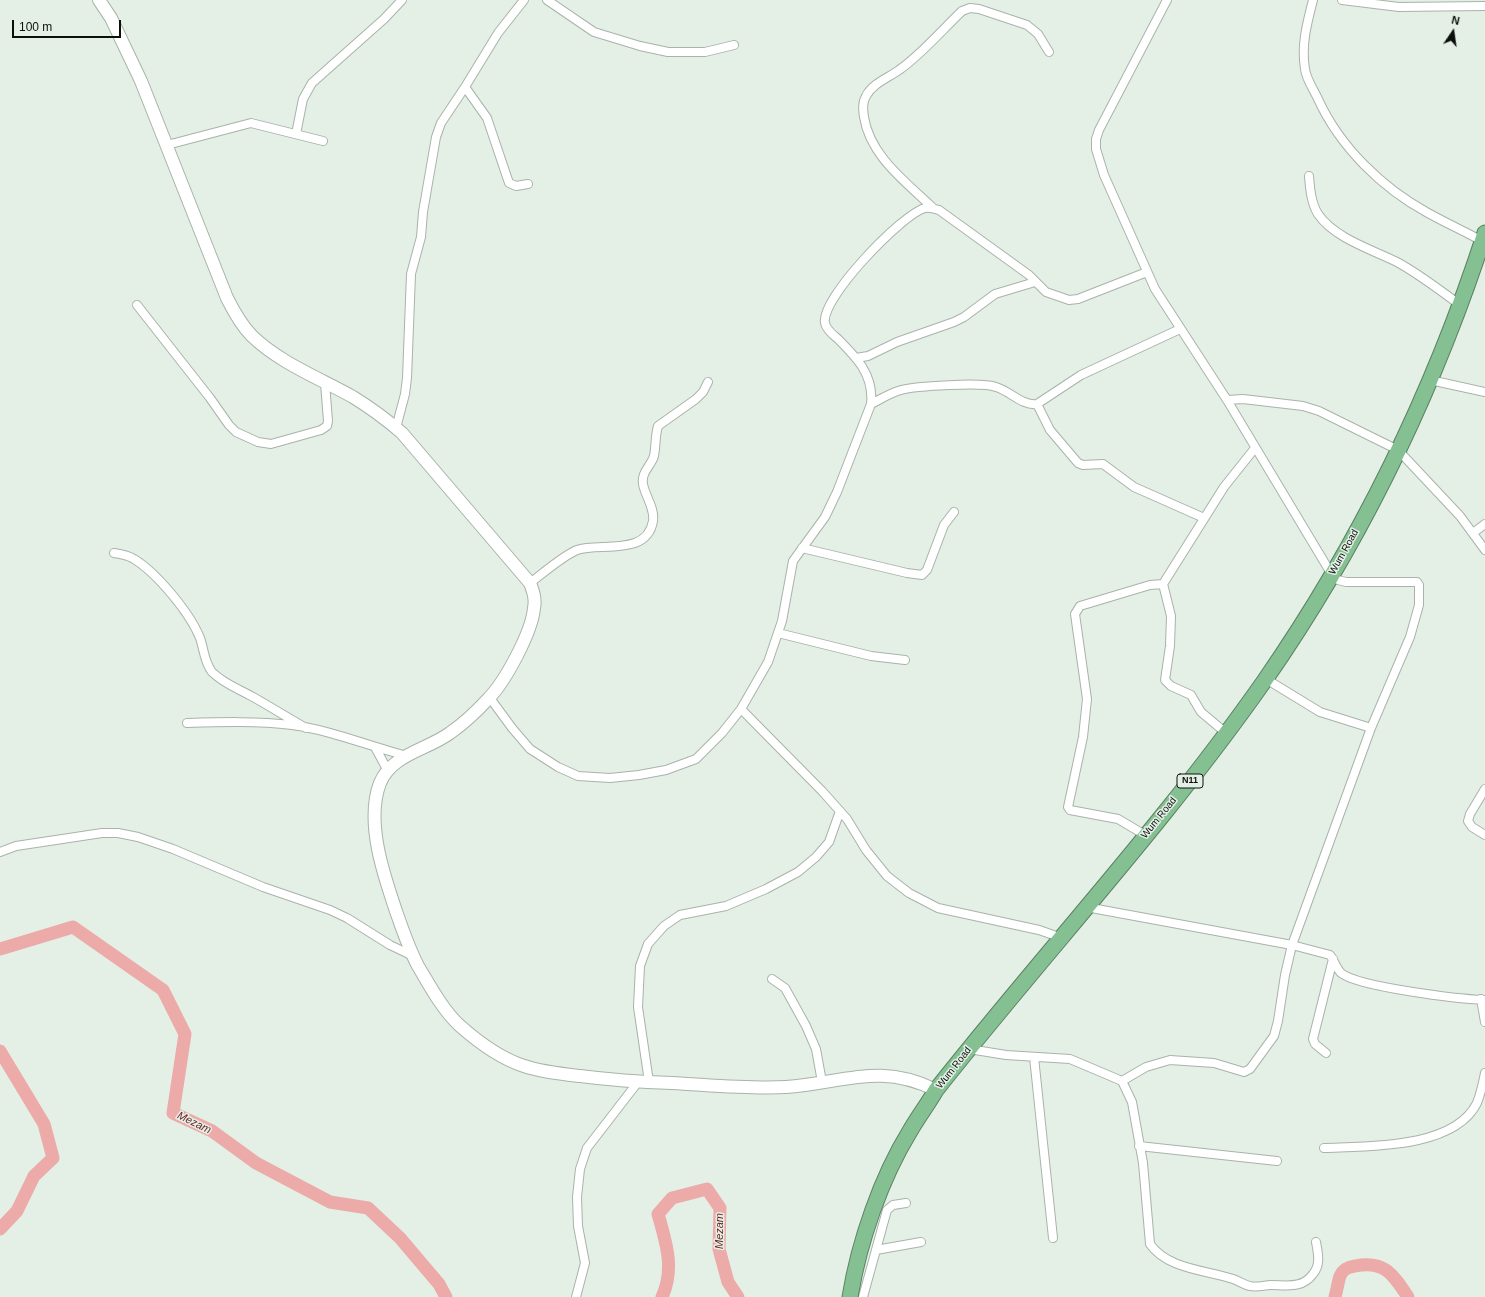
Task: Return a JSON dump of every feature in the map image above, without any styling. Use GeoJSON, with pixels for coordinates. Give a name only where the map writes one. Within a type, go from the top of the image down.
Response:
{"type":"FeatureCollection","features":[{"type":"Feature","properties":{"kind":"highway","name":"Wum Road"},"geometry":{"type":"LineString","coordinates":[[850,1297],[866,1233],[894,1161],[909,1132],[936,1090],[1062,938],[1226,734],[1266,679],[1332,575],[1398,450],[1430,380],[1460,305],[1484,237]]}},
{"type":"Feature","properties":{"kind":"street"},"geometry":{"type":"LineString","coordinates":[[99,0],[111,18],[140,81],[167,145],[227,298],[237,318],[252,336],[274,353],[381,415],[396,428],[530,583],[534,596],[534,609],[525,638],[511,667],[490,698],[449,735],[399,760],[388,771],[380,783],[377,799],[375,833],[384,876],[412,956],[433,992],[458,1024],[508,1058],[525,1066],[562,1074],[644,1082],[741,1088],[787,1087],[880,1074],[900,1076],[920,1082],[936,1090]]}},
{"type":"Feature","properties":{"kind":"street"},"geometry":{"type":"LineString","coordinates":[[296,134],[303,99],[312,83],[384,19],[402,0]]}},
{"type":"Feature","properties":{"kind":"street"},"geometry":{"type":"LineString","coordinates":[[396,428],[405,394],[407,378],[411,274],[421,237],[423,212],[436,137],[441,123],[498,33],[524,0]]}},
{"type":"Feature","properties":{"kind":"street"},"geometry":{"type":"LineString","coordinates":[[547,0],[594,32],[640,46],[668,52],[705,52],[734,45]]}},
{"type":"Feature","properties":{"kind":"street"},"geometry":{"type":"LineString","coordinates":[[1122,1081],[1146,1067],[1170,1060],[1214,1063],[1244,1072],[1250,1069],[1274,1036],[1278,1021],[1284,976],[1292,945],[1372,728],[1410,637],[1419,606],[1419,585],[1417,582],[1346,582],[1338,580],[1332,575],[1227,400],[1155,289],[1104,175],[1096,149],[1096,139],[1123,82],[1167,0]]}},
{"type":"Feature","properties":{"kind":"street"},"geometry":{"type":"LineString","coordinates":[[1313,0],[1306,31],[1304,51],[1305,71],[1324,111],[1346,145],[1383,182],[1427,213],[1484,237]]}},
{"type":"Feature","properties":{"kind":"street"},"geometry":{"type":"LineString","coordinates":[[1342,0],[1485,6]]}},
{"type":"Feature","properties":{"kind":"street"},"geometry":{"type":"LineString","coordinates":[[933,208],[887,163],[874,145],[869,136],[864,115],[864,101],[867,94],[878,83],[900,70],[962,11],[970,8],[994,13],[1027,25],[1038,34],[1049,52]]}},
{"type":"Feature","properties":{"kind":"street"},"geometry":{"type":"LineString","coordinates":[[465,87],[487,118],[509,183],[516,186],[528,184]]}},
{"type":"Feature","properties":{"kind":"street"},"geometry":{"type":"LineString","coordinates":[[167,145],[251,123],[323,141]]}},
{"type":"Feature","properties":{"kind":"street"},"geometry":{"type":"LineString","coordinates":[[1309,176],[1314,205],[1319,215],[1327,224],[1352,242],[1416,273],[1460,305]]}},
{"type":"Feature","properties":{"kind":"street"},"geometry":{"type":"LineString","coordinates":[[490,698],[512,728],[530,749],[558,767],[578,776],[610,778],[666,770],[696,759],[722,733],[741,709],[768,662],[778,633],[793,561],[825,517],[837,492],[870,404],[872,394],[869,380],[859,362],[825,324],[824,317],[828,308],[848,278],[882,240],[910,216],[926,208],[939,210],[1029,275],[1046,292],[1069,300],[1078,299],[1147,272]]}},
{"type":"Feature","properties":{"kind":"street"},"geometry":{"type":"LineString","coordinates":[[859,362],[897,342],[960,320],[995,294],[1035,282]]}},
{"type":"Feature","properties":{"kind":"street"},"geometry":{"type":"LineString","coordinates":[[137,305],[210,398],[229,425],[236,432],[248,438],[258,442],[271,444],[321,430],[327,426],[328,421],[325,383]]}},
{"type":"Feature","properties":{"kind":"street"},"geometry":{"type":"LineString","coordinates":[[870,404],[903,389],[968,385],[995,386],[1024,402],[1038,404],[1081,375],[1180,329]]}},
{"type":"Feature","properties":{"kind":"street"},"geometry":{"type":"LineString","coordinates":[[1430,380],[1485,392]]}},
{"type":"Feature","properties":{"kind":"street"},"geometry":{"type":"LineString","coordinates":[[530,583],[576,551],[586,548],[624,547],[642,539],[647,535],[653,520],[652,509],[643,484],[643,477],[654,456],[658,426],[696,399],[703,392],[708,382]]}},
{"type":"Feature","properties":{"kind":"street"},"geometry":{"type":"LineString","coordinates":[[1227,400],[1243,399],[1303,406],[1319,411],[1398,450],[1460,516],[1485,550]]}},
{"type":"Feature","properties":{"kind":"street"},"geometry":{"type":"LineString","coordinates":[[1038,404],[1050,430],[1080,464],[1103,464],[1134,488],[1204,518]]}},
{"type":"Feature","properties":{"kind":"street"},"geometry":{"type":"LineString","coordinates":[[1146,834],[1118,819],[1070,810],[1068,807],[1083,737],[1087,699],[1075,614],[1080,606],[1150,586],[1163,584],[1190,544],[1204,518],[1224,487],[1255,448]]}},
{"type":"Feature","properties":{"kind":"street"},"geometry":{"type":"LineString","coordinates":[[802,548],[907,573],[922,574],[927,570],[944,526],[954,512]]}},
{"type":"Feature","properties":{"kind":"street"},"geometry":{"type":"LineString","coordinates":[[1473,534],[1485,524]]}},
{"type":"Feature","properties":{"kind":"street"},"geometry":{"type":"LineString","coordinates":[[114,553],[133,558],[144,566],[178,601],[191,618],[197,631],[208,665],[219,678],[228,685],[252,696],[306,728]]}},
{"type":"Feature","properties":{"kind":"street"},"geometry":{"type":"LineString","coordinates":[[1163,584],[1171,616],[1170,646],[1164,680],[1171,686],[1191,695],[1201,712],[1226,734]]}},
{"type":"Feature","properties":{"kind":"street"},"geometry":{"type":"LineString","coordinates":[[778,633],[871,656],[905,660]]}},
{"type":"Feature","properties":{"kind":"street"},"geometry":{"type":"LineString","coordinates":[[1266,679],[1320,712],[1372,728]]}},
{"type":"Feature","properties":{"kind":"street"},"geometry":{"type":"LineString","coordinates":[[741,709],[840,811],[857,834],[866,850],[887,876],[923,902],[938,908],[1039,930],[1062,938]]}},
{"type":"Feature","properties":{"kind":"street"},"geometry":{"type":"LineString","coordinates":[[188,723],[239,722],[292,725],[349,738],[407,756]]}},
{"type":"Feature","properties":{"kind":"street"},"geometry":{"type":"LineString","coordinates":[[375,747],[388,771]]}},
{"type":"Feature","properties":{"kind":"street"},"geometry":{"type":"LineString","coordinates":[[1485,789],[1470,814],[1468,821],[1472,827],[1485,836]]}},
{"type":"Feature","properties":{"kind":"street"},"geometry":{"type":"LineString","coordinates":[[576,1297],[585,1263],[578,1226],[577,1197],[582,1159],[587,1148],[644,1082],[638,1007],[640,966],[648,944],[664,926],[680,915],[726,906],[766,889],[798,872],[816,857],[829,842],[840,811]]}},
{"type":"Feature","properties":{"kind":"street"},"geometry":{"type":"LineString","coordinates":[[0,852],[16,846],[102,833],[118,833],[138,837],[173,849],[264,887],[330,910],[347,918],[412,956]]}},
{"type":"Feature","properties":{"kind":"street"},"geometry":{"type":"LineString","coordinates":[[1086,907],[1292,945],[1330,954],[1340,972],[1364,982],[1434,995],[1483,1000],[1485,1022]]}},
{"type":"Feature","properties":{"kind":"street"},"geometry":{"type":"LineString","coordinates":[[1326,1053],[1315,1044],[1313,1039],[1333,959]]}},
{"type":"Feature","properties":{"kind":"street"},"geometry":{"type":"LineString","coordinates":[[772,979],[785,988],[806,1026],[816,1049],[822,1082]]}},
{"type":"Feature","properties":{"kind":"street"},"geometry":{"type":"LineString","coordinates":[[969,1049],[1034,1057],[1070,1059],[1122,1081],[1132,1102],[1143,1163],[1150,1244],[1156,1253],[1165,1258],[1210,1274],[1233,1279],[1250,1286],[1296,1286],[1305,1282],[1314,1274],[1319,1261],[1316,1242]]}},
{"type":"Feature","properties":{"kind":"street"},"geometry":{"type":"LineString","coordinates":[[1034,1057],[1053,1238]]}},
{"type":"Feature","properties":{"kind":"street"},"geometry":{"type":"LineString","coordinates":[[1324,1148],[1404,1143],[1429,1138],[1465,1118],[1476,1104],[1482,1089],[1485,1073]]}},
{"type":"Feature","properties":{"kind":"street"},"geometry":{"type":"LineString","coordinates":[[1139,1146],[1278,1161]]}},
{"type":"Feature","properties":{"kind":"street"},"geometry":{"type":"LineString","coordinates":[[863,1297],[887,1210],[893,1205],[906,1203]]}},
{"type":"Feature","properties":{"kind":"street"},"geometry":{"type":"LineString","coordinates":[[876,1250],[921,1242]]}},
{"type":"Feature","properties":{"kind":"waterway","name":"Mezam"},"geometry":{"type":"LineString","coordinates":[[0,949],[73,927],[163,990],[185,1034],[173,1113],[212,1131],[256,1163],[330,1202],[368,1208],[400,1238],[439,1284],[446,1297]]}},
{"type":"Feature","properties":{"kind":"waterway","name":"Mezam"},"geometry":{"type":"LineString","coordinates":[[0,1051],[44,1124],[53,1158],[34,1176],[17,1211],[0,1229]]}},
{"type":"Feature","properties":{"kind":"waterway","name":"Mezam"},"geometry":{"type":"LineString","coordinates":[[662,1297],[666,1287],[669,1266],[664,1235],[658,1214],[672,1198],[707,1189],[720,1208],[719,1249],[728,1282],[738,1297]]}},
{"type":"Feature","properties":{"kind":"waterway","name":"Mezam"},"geometry":{"type":"LineString","coordinates":[[1335,1297],[1339,1278],[1343,1272],[1350,1267],[1365,1265],[1381,1267],[1387,1271],[1408,1297]]}}]}
